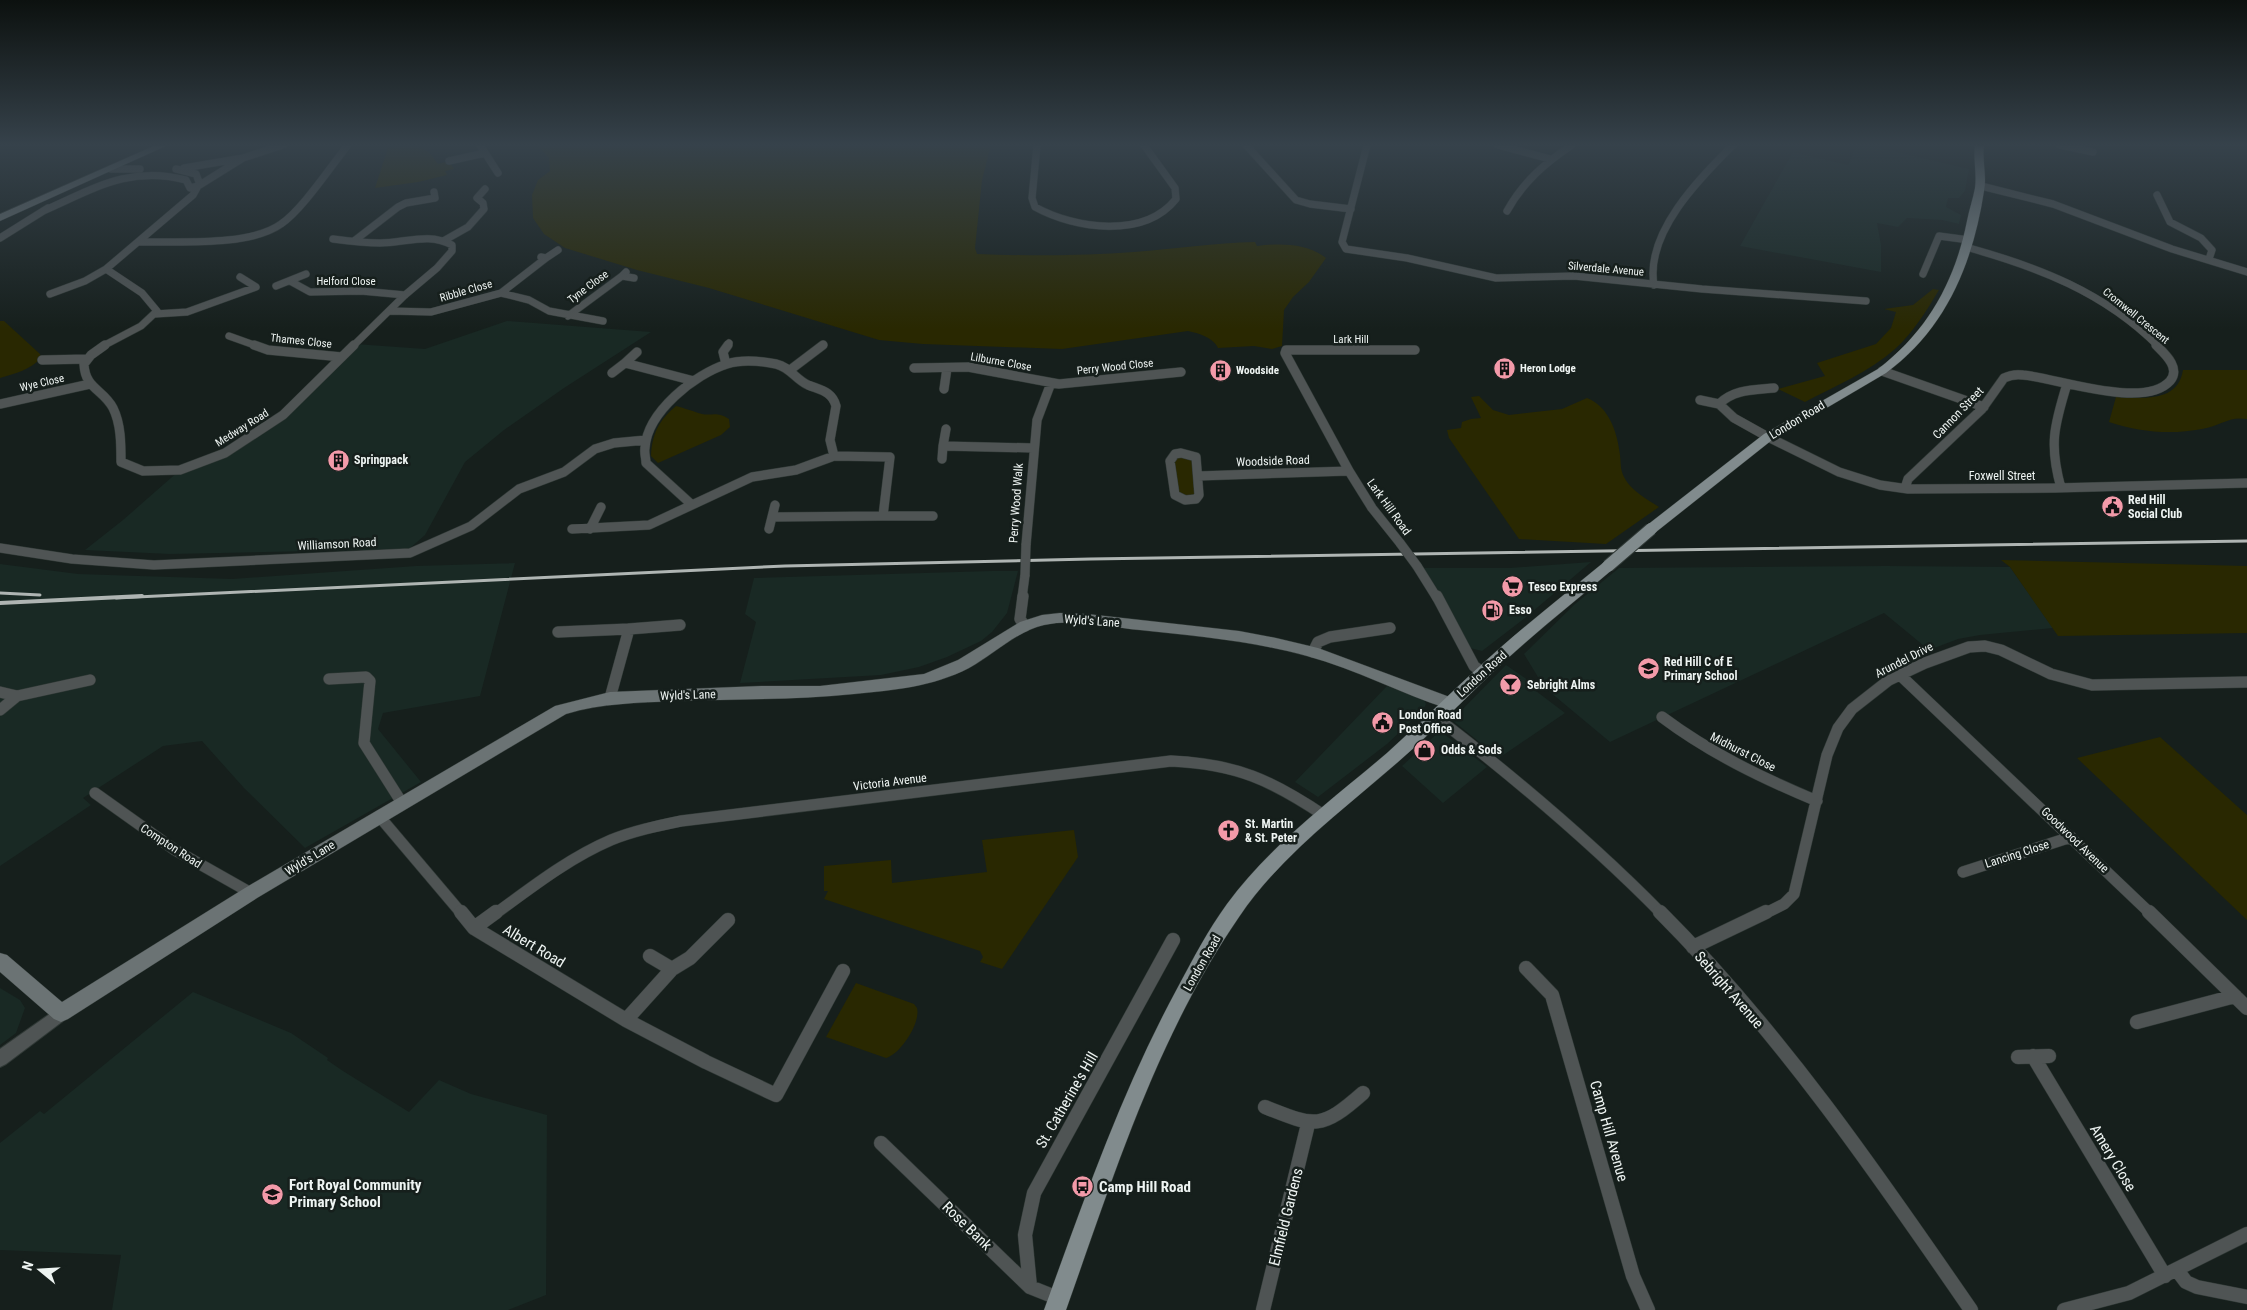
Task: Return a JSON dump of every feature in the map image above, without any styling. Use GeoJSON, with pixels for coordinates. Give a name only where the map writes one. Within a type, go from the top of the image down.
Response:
{"type":"FeatureCollection","features":[{"type":"Feature","properties":{"kind":"main road"},"geometry":{"type":"LineString","coordinates":[[2,215],[23,206]]}},
{"type":"Feature","properties":{"kind":"main road","name":"London Road"},"geometry":{"type":"LineString","coordinates":[[1060,1306],[1110,1156],[1157,1044],[1207,951],[1233,910],[1257,880],[1292,844],[1395,755],[1504,653],[1651,529],[1768,437],[1895,363],[1917,342],[1931,324],[1948,294],[1968,243],[1976,206]]}},
{"type":"Feature","properties":{"kind":"main road","name":"Wyld's Lane"},"geometry":{"type":"LineString","coordinates":[[60,1014],[251,893],[379,816],[561,710],[584,703],[610,698],[761,692],[820,692],[899,684],[926,679],[963,664],[1025,626],[1042,620],[1087,619],[1239,636],[1312,652],[1450,703]]}},
{"type":"Feature","properties":{"kind":"main road"},"geometry":{"type":"LineString","coordinates":[[0,961],[60,1014]]}},
{"type":"Feature","properties":{"kind":"street"},"geometry":{"type":"LineString","coordinates":[[0,238],[52,206]]}},
{"type":"Feature","properties":{"kind":"street"},"geometry":{"type":"LineString","coordinates":[[43,212],[56,206]]}},
{"type":"Feature","properties":{"kind":"street"},"geometry":{"type":"LineString","coordinates":[[50,294],[85,281],[106,270],[180,206]]}},
{"type":"Feature","properties":{"kind":"street"},"geometry":{"type":"LineString","coordinates":[[138,242],[242,239],[269,231],[282,224],[299,206]]}},
{"type":"Feature","properties":{"kind":"street"},"geometry":{"type":"LineString","coordinates":[[354,241],[400,206]]}},
{"type":"Feature","properties":{"kind":"street"},"geometry":{"type":"LineString","coordinates":[[333,239],[382,243],[418,238],[445,240],[462,231],[484,209],[484,206]]}},
{"type":"Feature","properties":{"kind":"street"},"geometry":{"type":"LineString","coordinates":[[1035,206],[1059,220],[1075,224],[1111,226],[1152,218],[1162,213],[1169,206]]}},
{"type":"Feature","properties":{"kind":"street"},"geometry":{"type":"LineString","coordinates":[[1332,206],[1351,208]]}},
{"type":"Feature","properties":{"kind":"street"},"geometry":{"type":"LineString","coordinates":[[1507,211],[1510,206]]}},
{"type":"Feature","properties":{"kind":"street"},"geometry":{"type":"LineString","coordinates":[[1654,285],[1652,264],[1660,240],[1683,206]]}},
{"type":"Feature","properties":{"kind":"street"},"geometry":{"type":"LineString","coordinates":[[2058,206],[2172,249],[2247,272]]}},
{"type":"Feature","properties":{"kind":"street"},"geometry":{"type":"LineString","coordinates":[[2162,206],[2170,222],[2201,238],[2212,250],[2209,259]]}},
{"type":"Feature","properties":{"kind":"street","name":"Silverdale Avenue"},"geometry":{"type":"LineString","coordinates":[[1351,208],[1342,242],[1346,249],[1407,258],[1496,278],[1574,276],[1654,285],[1866,301]]}},
{"type":"Feature","properties":{"kind":"street"},"geometry":{"type":"LineString","coordinates":[[473,220],[488,218]]}},
{"type":"Feature","properties":{"kind":"street"},"geometry":{"type":"LineString","coordinates":[[1923,274],[1931,266],[1939,236],[1949,236],[1968,243]]}},
{"type":"Feature","properties":{"kind":"street","name":"Medway Road"},"geometry":{"type":"LineString","coordinates":[[90,384],[113,407],[121,440],[121,462],[143,471],[180,470],[226,453],[283,415],[405,295],[437,268],[452,251],[452,245],[445,240]]}},
{"type":"Feature","properties":{"kind":"street","name":"Cromwell Crescent"},"geometry":{"type":"LineString","coordinates":[[1968,243],[2034,267],[2072,284],[2105,304],[2149,338],[2173,365],[2173,374],[2170,381],[2148,391],[2121,392],[2067,384]]}},
{"type":"Feature","properties":{"kind":"street"},"geometry":{"type":"LineString","coordinates":[[501,293],[558,250]]}},
{"type":"Feature","properties":{"kind":"street"},"geometry":{"type":"LineString","coordinates":[[537,256],[546,258]]}},
{"type":"Feature","properties":{"kind":"street"},"geometry":{"type":"LineString","coordinates":[[106,270],[155,306],[157,311],[155,314]]}},
{"type":"Feature","properties":{"kind":"street"},"geometry":{"type":"LineString","coordinates":[[276,286],[306,274]]}},
{"type":"Feature","properties":{"kind":"street","name":"Tyne Close"},"geometry":{"type":"LineString","coordinates":[[568,316],[624,274],[634,278]]}},
{"type":"Feature","properties":{"kind":"street"},"geometry":{"type":"LineString","coordinates":[[90,384],[84,372],[87,359],[97,350],[139,326],[155,314],[187,312],[256,287],[240,277]]}},
{"type":"Feature","properties":{"kind":"street","name":"Helford Close"},"geometry":{"type":"LineString","coordinates":[[290,281],[310,292],[361,291],[405,295]]}},
{"type":"Feature","properties":{"kind":"street","name":"Ribble Close"},"geometry":{"type":"LineString","coordinates":[[390,311],[431,312],[501,293],[528,300],[549,311],[568,316],[604,321]]}},
{"type":"Feature","properties":{"kind":"street","name":"Thames Close"},"geometry":{"type":"LineString","coordinates":[[229,336],[268,350],[342,357]]}},
{"type":"Feature","properties":{"kind":"street"},"geometry":{"type":"LineString","coordinates":[[726,364],[723,352],[729,343]]}},
{"type":"Feature","properties":{"kind":"street"},"geometry":{"type":"LineString","coordinates":[[790,370],[823,345]]}},
{"type":"Feature","properties":{"kind":"street","name":"Lark Hill"},"geometry":{"type":"LineString","coordinates":[[1286,350],[1415,350]]}},
{"type":"Feature","properties":{"kind":"street","name":"Lark Hill Road"},"geometry":{"type":"LineString","coordinates":[[1286,350],[1285,353],[1349,471],[1372,508],[1418,566],[1441,603],[1474,666],[1483,673]]}},
{"type":"Feature","properties":{"kind":"street"},"geometry":{"type":"LineString","coordinates":[[612,374],[637,352]]}},
{"type":"Feature","properties":{"kind":"street"},"geometry":{"type":"LineString","coordinates":[[42,360],[87,359]]}},
{"type":"Feature","properties":{"kind":"street"},"geometry":{"type":"LineString","coordinates":[[691,504],[646,463],[646,440],[654,419],[694,381],[726,364],[760,362],[790,370],[802,382],[823,390],[835,400],[836,406],[830,444],[834,456]]}},
{"type":"Feature","properties":{"kind":"street"},"geometry":{"type":"LineString","coordinates":[[625,363],[694,381]]}},
{"type":"Feature","properties":{"kind":"street","name":"Lilburne Close"},"geometry":{"type":"LineString","coordinates":[[914,368],[986,369],[1050,383]]}},
{"type":"Feature","properties":{"kind":"street"},"geometry":{"type":"LineString","coordinates":[[944,389],[947,368]]}},
{"type":"Feature","properties":{"kind":"street"},"geometry":{"type":"LineString","coordinates":[[1882,371],[1984,407]]}},
{"type":"Feature","properties":{"kind":"street","name":"Perry Wood Close"},"geometry":{"type":"LineString","coordinates":[[1050,383],[1059,384],[1181,372]]}},
{"type":"Feature","properties":{"kind":"street","name":"Cannon Street"},"geometry":{"type":"LineString","coordinates":[[1908,489],[1906,486],[1908,479],[1984,407],[2001,381],[2008,376],[2035,377],[2067,384]]}},
{"type":"Feature","properties":{"kind":"street","name":"Perry Wood Walk"},"geometry":{"type":"LineString","coordinates":[[1025,626],[1020,619],[1025,575],[1033,448],[1037,420],[1050,383]]}},
{"type":"Feature","properties":{"kind":"street","name":"Wye Close"},"geometry":{"type":"LineString","coordinates":[[0,404],[90,384]]}},
{"type":"Feature","properties":{"kind":"street"},"geometry":{"type":"LineString","coordinates":[[2061,488],[2053,462],[2052,442],[2054,428],[2067,384]]}},
{"type":"Feature","properties":{"kind":"street"},"geometry":{"type":"LineString","coordinates":[[1700,400],[1719,404],[1734,393],[1774,388]]}},
{"type":"Feature","properties":{"kind":"street","name":"Foxwell Street"},"geometry":{"type":"LineString","coordinates":[[1719,404],[1734,418],[1768,437],[1839,472],[1880,485],[1908,489],[2061,488],[2247,483]]}},
{"type":"Feature","properties":{"kind":"street"},"geometry":{"type":"LineString","coordinates":[[942,459],[946,429]]}},
{"type":"Feature","properties":{"kind":"street","name":"Williamson Road"},"geometry":{"type":"LineString","coordinates":[[0,548],[72,559],[154,565],[410,553],[471,526],[519,489],[564,472],[595,449],[614,443],[646,440]]}},
{"type":"Feature","properties":{"kind":"street"},"geometry":{"type":"LineString","coordinates":[[943,446],[1033,448]]}},
{"type":"Feature","properties":{"kind":"street"},"geometry":{"type":"LineString","coordinates":[[1175,454],[1192,455],[1196,458],[1198,476],[1199,495],[1196,499],[1178,498],[1174,495],[1170,461],[1175,454]]}},
{"type":"Feature","properties":{"kind":"street"},"geometry":{"type":"LineString","coordinates":[[572,528],[639,527],[650,524],[752,477],[796,470],[834,456],[890,457],[883,516]]}},
{"type":"Feature","properties":{"kind":"street","name":"Woodside Road"},"geometry":{"type":"LineString","coordinates":[[1198,476],[1349,471]]}},
{"type":"Feature","properties":{"kind":"street"},"geometry":{"type":"LineString","coordinates":[[770,529],[775,505]]}},
{"type":"Feature","properties":{"kind":"street"},"geometry":{"type":"LineString","coordinates":[[590,529],[601,508]]}},
{"type":"Feature","properties":{"kind":"street"},"geometry":{"type":"LineString","coordinates":[[773,517],[933,516]]}},
{"type":"Feature","properties":{"kind":"street"},"geometry":{"type":"LineString","coordinates":[[558,632],[680,625]]}},
{"type":"Feature","properties":{"kind":"street"},"geometry":{"type":"LineString","coordinates":[[610,698],[629,628]]}},
{"type":"Feature","properties":{"kind":"street"},"geometry":{"type":"LineString","coordinates":[[1312,652],[1318,642],[1330,637],[1390,628]]}},
{"type":"Feature","properties":{"kind":"street","name":"Arundel Drive"},"geometry":{"type":"LineString","coordinates":[[1693,948],[1784,904],[1794,894],[1827,755],[1838,728],[1852,709],[1889,680],[1951,652],[1969,647],[1985,646],[2001,650],[2050,674],[2092,685],[2247,682]]}},
{"type":"Feature","properties":{"kind":"street","name":"Goodwood Avenue"},"geometry":{"type":"LineString","coordinates":[[1900,675],[2071,837],[2247,1008]]}},
{"type":"Feature","properties":{"kind":"street"},"geometry":{"type":"LineString","coordinates":[[329,679],[366,677],[370,681],[364,743],[402,803]]}},
{"type":"Feature","properties":{"kind":"street"},"geometry":{"type":"LineString","coordinates":[[0,692],[17,696],[90,680]]}},
{"type":"Feature","properties":{"kind":"street"},"geometry":{"type":"LineString","coordinates":[[0,710],[17,696]]}},
{"type":"Feature","properties":{"kind":"street","name":"Sebright Avenue"},"geometry":{"type":"LineString","coordinates":[[1436,717],[1576,832],[1693,948],[1810,1086],[1896,1201],[1971,1310]]}},
{"type":"Feature","properties":{"kind":"street","name":"Midhurst Close"},"geometry":{"type":"LineString","coordinates":[[1662,717],[1695,742],[1724,760],[1817,801]]}},
{"type":"Feature","properties":{"kind":"street","name":"Victoria Avenue"},"geometry":{"type":"LineString","coordinates":[[474,928],[570,861],[600,844],[631,832],[681,821],[1171,761],[1198,761],[1249,772],[1273,782],[1325,816]]}},
{"type":"Feature","properties":{"kind":"street","name":"Compton Road"},"geometry":{"type":"LineString","coordinates":[[95,793],[175,850],[251,893]]}},
{"type":"Feature","properties":{"kind":"street","name":"Albert Road"},"geometry":{"type":"LineString","coordinates":[[379,816],[474,928],[626,1020],[706,1062],[776,1095],[843,971]]}},
{"type":"Feature","properties":{"kind":"street","name":"Lancing Close"},"geometry":{"type":"LineString","coordinates":[[1963,872],[2071,837]]}},
{"type":"Feature","properties":{"kind":"street"},"geometry":{"type":"LineString","coordinates":[[626,1020],[672,969],[690,958],[728,920]]}},
{"type":"Feature","properties":{"kind":"street","name":"St. Catherine's Hill"},"geometry":{"type":"LineString","coordinates":[[1030,1286],[1025,1236],[1034,1192],[1174,940]]}},
{"type":"Feature","properties":{"kind":"street"},"geometry":{"type":"LineString","coordinates":[[650,956],[672,969]]}},
{"type":"Feature","properties":{"kind":"street","name":"Camp Hill Avenue"},"geometry":{"type":"LineString","coordinates":[[1526,968],[1552,995],[1633,1276],[1648,1310]]}},
{"type":"Feature","properties":{"kind":"street"},"geometry":{"type":"LineString","coordinates":[[2137,1022],[2234,996]]}},
{"type":"Feature","properties":{"kind":"street","name":"Wyld's Lane"},"geometry":{"type":"LineString","coordinates":[[0,1059],[60,1014]]}},
{"type":"Feature","properties":{"kind":"street","name":"Amery Close"},"geometry":{"type":"LineString","coordinates":[[2033,1056],[2171,1273],[2196,1287],[2247,1297]]}},
{"type":"Feature","properties":{"kind":"street"},"geometry":{"type":"LineString","coordinates":[[2018,1057],[2049,1056]]}},
{"type":"Feature","properties":{"kind":"street"},"geometry":{"type":"LineString","coordinates":[[1265,1107],[1308,1124],[1324,1123],[1338,1115],[1363,1093]]}},
{"type":"Feature","properties":{"kind":"street","name":"Elmfield Gardens"},"geometry":{"type":"LineString","coordinates":[[1263,1310],[1308,1124]]}},
{"type":"Feature","properties":{"kind":"street","name":"Rose Bank"},"geometry":{"type":"LineString","coordinates":[[881,1143],[1030,1286],[1060,1306]]}},
{"type":"Feature","properties":{"kind":"street"},"geometry":{"type":"LineString","coordinates":[[2064,1310],[2128,1293],[2247,1234]]}},
{"type":"Feature","properties":{"kind":"shaded area"},"geometry":{"type":"Polygon","coordinates":[[[532,206],[979,206],[975,248],[977,254],[1095,254],[1255,242],[1257,246],[1293,245],[1302,247],[1319,253],[1326,258],[1309,282],[1293,297],[1284,310],[1282,346],[1272,349],[1254,346],[1218,348],[1213,341],[1188,331],[1062,349],[923,344],[879,340],[709,288],[637,270],[565,248],[544,234],[533,218],[532,206]]]}},
{"type":"Feature","properties":{"kind":"shaded area"},"geometry":{"type":"Polygon","coordinates":[[[1762,206],[1946,206],[1961,215],[1959,224],[1942,220],[1907,218],[1898,227],[1877,223],[1881,245],[1881,272],[1740,246],[1762,206]]]}},
{"type":"Feature","properties":{"kind":"shaded area"},"geometry":{"type":"Polygon","coordinates":[[[1933,289],[1939,290],[1914,329],[1902,343],[1874,365],[1805,402],[1778,389],[1825,376],[1817,363],[1876,344],[1891,328],[1896,312],[1884,309],[1913,305],[1933,289]]]}},
{"type":"Feature","properties":{"kind":"shaded area"},"geometry":{"type":"Polygon","coordinates":[[[0,321],[4,321],[40,354],[41,358],[17,373],[0,378],[0,321]]]}},
{"type":"Feature","properties":{"kind":"shaded area"},"geometry":{"type":"Polygon","coordinates":[[[507,321],[651,332],[564,388],[504,430],[465,462],[425,535],[409,549],[170,554],[85,550],[123,520],[180,470],[225,453],[283,415],[355,344],[425,349],[507,321]]]}},
{"type":"Feature","properties":{"kind":"shaded area"},"geometry":{"type":"Polygon","coordinates":[[[2183,370],[2247,370],[2247,419],[2229,420],[2209,428],[2178,432],[2155,432],[2109,422],[2116,397],[2147,398],[2166,393],[2180,381],[2183,370]]]}},
{"type":"Feature","properties":{"kind":"shaded area"},"geometry":{"type":"Polygon","coordinates":[[[1479,396],[1493,410],[1509,415],[1562,409],[1587,398],[1595,402],[1611,421],[1619,446],[1622,471],[1627,482],[1659,507],[1606,544],[1519,539],[1449,438],[1447,430],[1461,428],[1462,422],[1481,418],[1471,397],[1479,396]]]}},
{"type":"Feature","properties":{"kind":"shaded area"},"geometry":{"type":"Polygon","coordinates":[[[676,406],[702,414],[721,415],[729,419],[730,427],[721,435],[658,463],[651,456],[655,434],[661,422],[676,406]]]}},
{"type":"Feature","properties":{"kind":"shaded area"},"geometry":{"type":"Polygon","coordinates":[[[1180,456],[1193,460],[1195,495],[1193,497],[1177,494],[1174,458],[1180,456]]]}},
{"type":"Feature","properties":{"kind":"shaded area"},"geometry":{"type":"Polygon","coordinates":[[[2001,560],[2247,566],[2247,633],[2058,636],[2010,567],[2001,560]]]}},
{"type":"Feature","properties":{"kind":"shaded area","name":"Esso"},"geometry":{"type":"Polygon","coordinates":[[[1591,562],[1525,618],[1482,651],[1470,648],[1446,602],[1423,568],[1510,568],[1591,562]]]}},
{"type":"Feature","properties":{"kind":"shaded area"},"geometry":{"type":"Polygon","coordinates":[[[515,563],[480,696],[383,713],[378,729],[421,782],[305,848],[244,788],[202,741],[163,746],[83,798],[91,805],[0,866],[0,564],[78,574],[232,579],[416,566],[515,563]]]}},
{"type":"Feature","properties":{"kind":"shaded area","name":"Red Hill C of E Primary School"},"geometry":{"type":"Polygon","coordinates":[[[2010,567],[2053,628],[1980,635],[1958,639],[1929,650],[1884,613],[1610,742],[1544,687],[1524,654],[1575,604],[1619,568],[2010,567]]]}},
{"type":"Feature","properties":{"kind":"shaded area"},"geometry":{"type":"Polygon","coordinates":[[[1018,571],[1007,613],[992,632],[981,641],[947,657],[919,667],[881,675],[740,683],[756,622],[745,614],[754,578],[1018,571]]]}},
{"type":"Feature","properties":{"kind":"shaded area"},"geometry":{"type":"Polygon","coordinates":[[[1506,665],[1535,685],[1532,688],[1565,713],[1499,758],[1452,720],[1506,665]]]}},
{"type":"Feature","properties":{"kind":"shaded area"},"geometry":{"type":"Polygon","coordinates":[[[1387,686],[1424,700],[1426,704],[1423,710],[1387,744],[1318,797],[1295,782],[1387,686]]]}},
{"type":"Feature","properties":{"kind":"shaded area"},"geometry":{"type":"Polygon","coordinates":[[[1440,731],[1487,767],[1443,803],[1402,766],[1440,731]]]}},
{"type":"Feature","properties":{"kind":"shaded area"},"geometry":{"type":"Polygon","coordinates":[[[2160,737],[2247,815],[2247,920],[2077,758],[2160,737]]]}},
{"type":"Feature","properties":{"kind":"shaded area"},"geometry":{"type":"Polygon","coordinates":[[[1074,830],[1078,857],[1002,969],[980,962],[983,957],[980,951],[824,899],[828,891],[824,891],[824,866],[891,860],[892,883],[987,872],[982,840],[1074,830]]]}},
{"type":"Feature","properties":{"kind":"shaded area"},"geometry":{"type":"Polygon","coordinates":[[[856,983],[914,1004],[917,1008],[916,1021],[909,1037],[898,1050],[886,1058],[826,1037],[856,983]]]}},
{"type":"Feature","properties":{"kind":"shaded area"},"geometry":{"type":"Polygon","coordinates":[[[0,988],[20,1000],[25,1008],[16,1033],[0,1045],[0,988]]]}},
{"type":"Feature","properties":{"kind":"shaded area","name":"Fort Royal Community Primary School"},"geometry":{"type":"Polygon","coordinates":[[[193,992],[291,1033],[328,1058],[327,1060],[343,1071],[409,1112],[439,1080],[471,1094],[547,1115],[546,1295],[508,1310],[112,1310],[121,1255],[0,1250],[0,1143],[40,1111],[44,1114],[193,992]]]}},
{"type":"Feature","properties":{"kind":"railway"},"geometry":{"type":"LineString","coordinates":[[116,598],[785,566],[1090,559],[2247,541]]}},
{"type":"Feature","properties":{"kind":"railway"},"geometry":{"type":"LineString","coordinates":[[0,593],[40,595]]}},
{"type":"Feature","properties":{"kind":"railway"},"geometry":{"type":"LineString","coordinates":[[0,603],[142,596]]}},
{"type":"Feature","properties":{"kind":"place","name":"Heron Lodge"},"geometry":{"type":"Point","coordinates":[1504,368]}},
{"type":"Feature","properties":{"kind":"place","name":"Woodside"},"geometry":{"type":"Point","coordinates":[1220,370]}},
{"type":"Feature","properties":{"kind":"place","name":"Springpack"},"geometry":{"type":"Point","coordinates":[338,460]}},
{"type":"Feature","properties":{"kind":"place","name":"Red Hill Social Club"},"geometry":{"type":"Point","coordinates":[2112,507]}},
{"type":"Feature","properties":{"kind":"place","name":"Tesco Express"},"geometry":{"type":"Point","coordinates":[1512,587]}},
{"type":"Feature","properties":{"kind":"place","name":"Esso"},"geometry":{"type":"Point","coordinates":[1493,610]}},
{"type":"Feature","properties":{"kind":"place","name":"Red Hill C of E Primary School"},"geometry":{"type":"Point","coordinates":[1648,669]}},
{"type":"Feature","properties":{"kind":"place","name":"Sebright Alms"},"geometry":{"type":"Point","coordinates":[1511,685]}},
{"type":"Feature","properties":{"kind":"place","name":"London Road Post Office"},"geometry":{"type":"Point","coordinates":[1383,722]}},
{"type":"Feature","properties":{"kind":"place","name":"Odds & Sods"},"geometry":{"type":"Point","coordinates":[1425,750]}},
{"type":"Feature","properties":{"kind":"place","name":"St. Martin & St. Peter"},"geometry":{"type":"Point","coordinates":[1229,831]}},
{"type":"Feature","properties":{"kind":"place","name":"Camp Hill Road"},"geometry":{"type":"Point","coordinates":[1083,1187]}},
{"type":"Feature","properties":{"kind":"place","name":"Fort Royal Community Primary School"},"geometry":{"type":"Point","coordinates":[273,1194]}}]}
